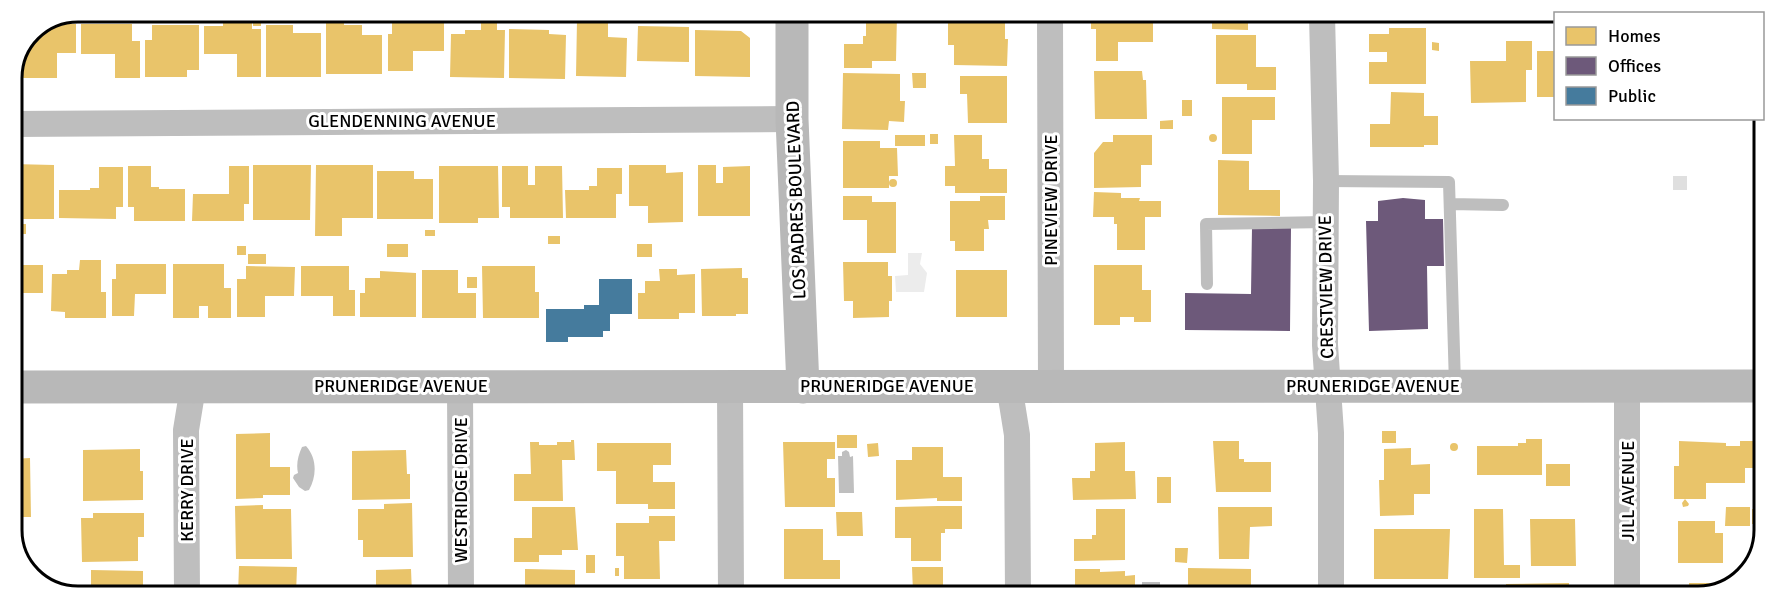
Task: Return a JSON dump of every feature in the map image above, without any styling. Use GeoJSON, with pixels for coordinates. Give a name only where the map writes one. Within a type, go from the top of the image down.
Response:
{"type":"FeatureCollection","features":[{"type":"Feature","properties":{"kind":"main road","name":"LOS PADRES BOULEVARD"},"geometry":{"type":"LineString","coordinates":[[792,22],[792,118],[803,387]]}},
{"type":"Feature","properties":{"kind":"main road","name":"PRUNERIDGE AVENUE"},"geometry":{"type":"LineString","coordinates":[[23,387],[1754,386]]}},
{"type":"Feature","properties":{"kind":"street","name":"PINEVIEW DRIVE"},"geometry":{"type":"LineString","coordinates":[[1050,22],[1052,385]]}},
{"type":"Feature","properties":{"kind":"street","name":"CRESTVIEW DRIVE"},"geometry":{"type":"LineString","coordinates":[[1322,22],[1326,181],[1325,345],[1331,433],[1331,586]]}},
{"type":"Feature","properties":{"kind":"street","name":"GLENDENNING AVENUE"},"geometry":{"type":"LineString","coordinates":[[22,124],[792,118]]}},
{"type":"Feature","properties":{"kind":"street"},"geometry":{"type":"LineString","coordinates":[[1009,385],[1017,435],[1018,586]]}},
{"type":"Feature","properties":{"kind":"street","name":"WESTRIDGE DRIVE"},"geometry":{"type":"LineString","coordinates":[[460,386],[461,586]]}},
{"type":"Feature","properties":{"kind":"street"},"geometry":{"type":"LineString","coordinates":[[730,386],[731,586]]}},
{"type":"Feature","properties":{"kind":"street","name":"JILL AVENUE"},"geometry":{"type":"LineString","coordinates":[[1627,386],[1627,586]]}},
{"type":"Feature","properties":{"kind":"street","name":"KERRY DRIVE"},"geometry":{"type":"LineString","coordinates":[[187,586],[186,430],[193,387]]}},
{"type":"Feature","properties":{"kind":"lane"},"geometry":{"type":"LineString","coordinates":[[1326,181],[1449,182],[1455,387]]}},
{"type":"Feature","properties":{"kind":"lane"},"geometry":{"type":"LineString","coordinates":[[1450,204],[1503,205]]}},
{"type":"Feature","properties":{"kind":"lane"},"geometry":{"type":"LineString","coordinates":[[1207,284],[1206,224],[1324,222]]}},
{"type":"Feature","properties":{"kind":"shaded area"},"geometry":{"type":"Polygon","coordinates":[[[908,253],[922,253],[920,264],[927,273],[924,292],[896,292],[895,276],[908,275],[908,253]]]}},
{"type":"Feature","properties":{"kind":"shaded area"},"geometry":{"type":"Polygon","coordinates":[[[306,446],[315,467],[312,485],[309,490],[305,491],[293,478],[298,473],[297,463],[302,447],[306,446]]]}},
{"type":"Feature","properties":{"kind":"shaded area"},"geometry":{"type":"Polygon","coordinates":[[[846,450],[850,457],[853,456],[854,493],[839,493],[838,456],[842,456],[842,452],[846,450]]]}},
{"type":"Feature","properties":{"kind":"shaded area"},"geometry":{"type":"Polygon","coordinates":[[[1142,582],[1160,582],[1160,586],[1142,586],[1142,582]]]}},
{"type":"Feature","properties":{"kind":"building: Homes"},"geometry":{"type":"Polygon","coordinates":[[[223,22],[252,22],[252,29],[261,29],[261,77],[237,77],[237,54],[204,54],[204,26],[223,26],[223,22]]]}},
{"type":"Feature","properties":{"kind":"building: Homes"},"geometry":{"type":"Polygon","coordinates":[[[253,22],[261,22],[261,26],[253,26],[253,22]]]}},
{"type":"Feature","properties":{"kind":"building: Homes"},"geometry":{"type":"Polygon","coordinates":[[[326,22],[362,25],[362,35],[382,35],[382,74],[326,74],[326,22]]]}},
{"type":"Feature","properties":{"kind":"building: Homes"},"geometry":{"type":"Polygon","coordinates":[[[392,22],[444,22],[444,51],[413,51],[413,71],[388,71],[388,34],[392,34],[392,22]]]}},
{"type":"Feature","properties":{"kind":"building: Homes"},"geometry":{"type":"Polygon","coordinates":[[[481,22],[497,22],[497,30],[505,30],[504,78],[450,77],[451,34],[465,34],[465,30],[481,30],[481,22]]]}},
{"type":"Feature","properties":{"kind":"building: Homes"},"geometry":{"type":"Polygon","coordinates":[[[577,22],[608,22],[608,37],[627,38],[626,77],[576,76],[577,22]]]}},
{"type":"Feature","properties":{"kind":"building: Homes"},"geometry":{"type":"Polygon","coordinates":[[[866,22],[897,22],[896,61],[872,61],[872,68],[844,68],[844,44],[863,44],[863,36],[866,36],[866,22]]]}},
{"type":"Feature","properties":{"kind":"building: Homes"},"geometry":{"type":"Polygon","coordinates":[[[948,22],[1005,22],[1005,39],[1008,39],[1007,66],[954,65],[954,45],[948,45],[948,22]]]}},
{"type":"Feature","properties":{"kind":"building: Homes"},"geometry":{"type":"Polygon","coordinates":[[[1091,22],[1153,22],[1153,42],[1118,42],[1118,61],[1096,61],[1096,29],[1091,29],[1091,22]]]}},
{"type":"Feature","properties":{"kind":"building: Homes"},"geometry":{"type":"Polygon","coordinates":[[[1212,22],[1248,22],[1248,30],[1212,29],[1212,22]]]}},
{"type":"Feature","properties":{"kind":"building: Homes"},"geometry":{"type":"Polygon","coordinates":[[[76,24],[76,53],[57,53],[57,78],[23,78],[27,57],[39,39],[57,27],[76,24]]]}},
{"type":"Feature","properties":{"kind":"building: Homes"},"geometry":{"type":"Polygon","coordinates":[[[81,24],[132,24],[132,41],[140,41],[140,78],[115,78],[115,54],[81,54],[81,24]]]}},
{"type":"Feature","properties":{"kind":"building: Homes"},"geometry":{"type":"Polygon","coordinates":[[[152,25],[199,25],[199,70],[187,70],[187,77],[145,77],[145,40],[152,40],[152,25]]]}},
{"type":"Feature","properties":{"kind":"building: Homes"},"geometry":{"type":"Polygon","coordinates":[[[266,25],[293,25],[293,33],[321,33],[321,77],[266,77],[266,25]]]}},
{"type":"Feature","properties":{"kind":"building: Homes"},"geometry":{"type":"Polygon","coordinates":[[[638,26],[689,27],[689,62],[637,61],[638,26]]]}},
{"type":"Feature","properties":{"kind":"building: Homes"},"geometry":{"type":"Polygon","coordinates":[[[1389,28],[1426,28],[1426,84],[1369,84],[1369,62],[1387,62],[1387,52],[1369,52],[1369,34],[1389,34],[1389,28]]]}},
{"type":"Feature","properties":{"kind":"building: Homes"},"geometry":{"type":"Polygon","coordinates":[[[509,29],[549,30],[549,34],[566,35],[565,79],[509,78],[509,29]]]}},
{"type":"Feature","properties":{"kind":"building: Homes"},"geometry":{"type":"Polygon","coordinates":[[[695,30],[741,31],[750,38],[750,77],[695,76],[695,30]]]}},
{"type":"Feature","properties":{"kind":"building: Homes"},"geometry":{"type":"Polygon","coordinates":[[[1216,35],[1256,35],[1256,67],[1276,67],[1276,90],[1247,90],[1247,84],[1216,84],[1216,35]]]}},
{"type":"Feature","properties":{"kind":"building: Homes"},"geometry":{"type":"Polygon","coordinates":[[[1506,41],[1532,41],[1532,70],[1526,70],[1526,102],[1471,103],[1470,61],[1506,61],[1506,41]]]}},
{"type":"Feature","properties":{"kind":"building: Homes"},"geometry":{"type":"Polygon","coordinates":[[[1432,42],[1439,43],[1439,51],[1432,50],[1432,42]]]}},
{"type":"Feature","properties":{"kind":"building: Homes"},"geometry":{"type":"Polygon","coordinates":[[[1537,51],[1554,51],[1554,97],[1537,97],[1537,51]]]}},
{"type":"Feature","properties":{"kind":"building: Homes"},"geometry":{"type":"Polygon","coordinates":[[[1094,71],[1142,71],[1143,80],[1146,80],[1147,119],[1095,119],[1094,71]]]}},
{"type":"Feature","properties":{"kind":"building: Homes"},"geometry":{"type":"Polygon","coordinates":[[[843,73],[900,74],[900,101],[905,101],[904,122],[889,121],[888,130],[842,129],[843,73]]]}},
{"type":"Feature","properties":{"kind":"building: Homes"},"geometry":{"type":"Polygon","coordinates":[[[912,73],[926,73],[926,88],[913,88],[912,73]]]}},
{"type":"Feature","properties":{"kind":"building: Homes"},"geometry":{"type":"Polygon","coordinates":[[[960,76],[1007,76],[1007,123],[968,123],[967,94],[960,94],[960,76]]]}},
{"type":"Feature","properties":{"kind":"building: Homes"},"geometry":{"type":"Polygon","coordinates":[[[1391,92],[1424,93],[1424,116],[1438,116],[1438,145],[1370,147],[1370,124],[1390,124],[1391,92]]]}},
{"type":"Feature","properties":{"kind":"building: Homes"},"geometry":{"type":"Polygon","coordinates":[[[1222,97],[1275,97],[1275,120],[1252,120],[1252,154],[1222,154],[1222,97]]]}},
{"type":"Feature","properties":{"kind":"building: Homes"},"geometry":{"type":"Polygon","coordinates":[[[1182,100],[1192,100],[1192,116],[1182,116],[1182,100]]]}},
{"type":"Feature","properties":{"kind":"building: Homes"},"geometry":{"type":"Polygon","coordinates":[[[1173,120],[1173,129],[1160,129],[1160,121],[1173,120]]]}},
{"type":"Feature","properties":{"kind":"building: Homes"},"geometry":{"type":"Polygon","coordinates":[[[930,134],[938,134],[938,144],[930,144],[930,134]]]}},
{"type":"Feature","properties":{"kind":"building: Homes"},"geometry":{"type":"Polygon","coordinates":[[[1213,134],[1217,138],[1213,142],[1209,138],[1213,134]]]}},
{"type":"Feature","properties":{"kind":"building: Homes"},"geometry":{"type":"Polygon","coordinates":[[[895,135],[925,135],[925,146],[895,146],[895,135]]]}},
{"type":"Feature","properties":{"kind":"building: Homes"},"geometry":{"type":"Polygon","coordinates":[[[954,135],[982,135],[982,159],[989,159],[989,169],[1007,169],[1007,193],[955,193],[955,186],[945,186],[945,166],[955,166],[954,135]]]}},
{"type":"Feature","properties":{"kind":"building: Homes"},"geometry":{"type":"Polygon","coordinates":[[[1113,135],[1152,135],[1152,165],[1141,165],[1141,187],[1094,188],[1094,153],[1103,142],[1113,142],[1113,135]]]}},
{"type":"Feature","properties":{"kind":"building: Homes"},"geometry":{"type":"Polygon","coordinates":[[[843,141],[880,141],[880,148],[897,148],[898,176],[889,176],[889,188],[843,188],[843,141]]]}},
{"type":"Feature","properties":{"kind":"building: Homes"},"geometry":{"type":"Polygon","coordinates":[[[1218,160],[1249,161],[1249,190],[1280,190],[1280,216],[1218,215],[1218,160]]]}},
{"type":"Feature","properties":{"kind":"building: Homes"},"geometry":{"type":"Polygon","coordinates":[[[22,164],[54,165],[54,219],[22,219],[22,164]]]}},
{"type":"Feature","properties":{"kind":"building: Homes"},"geometry":{"type":"Polygon","coordinates":[[[253,165],[311,165],[310,220],[253,220],[253,165]]]}},
{"type":"Feature","properties":{"kind":"building: Homes"},"geometry":{"type":"Polygon","coordinates":[[[316,165],[373,165],[373,218],[342,218],[342,236],[315,236],[316,165]]]}},
{"type":"Feature","properties":{"kind":"building: Homes"},"geometry":{"type":"Polygon","coordinates":[[[629,165],[666,165],[666,173],[683,172],[683,222],[648,223],[648,206],[629,206],[629,165]]]}},
{"type":"Feature","properties":{"kind":"building: Homes"},"geometry":{"type":"Polygon","coordinates":[[[698,165],[716,165],[716,183],[723,183],[723,167],[750,166],[750,216],[698,216],[698,165]]]}},
{"type":"Feature","properties":{"kind":"building: Homes"},"geometry":{"type":"Polygon","coordinates":[[[128,166],[151,166],[151,187],[185,189],[185,221],[134,221],[134,207],[128,207],[128,166]]]}},
{"type":"Feature","properties":{"kind":"building: Homes"},"geometry":{"type":"Polygon","coordinates":[[[229,166],[249,166],[249,204],[244,204],[244,221],[192,221],[193,194],[229,194],[229,166]]]}},
{"type":"Feature","properties":{"kind":"building: Homes"},"geometry":{"type":"Polygon","coordinates":[[[439,166],[498,166],[499,218],[478,218],[478,223],[439,223],[439,166]]]}},
{"type":"Feature","properties":{"kind":"building: Homes"},"geometry":{"type":"Polygon","coordinates":[[[502,166],[528,166],[528,185],[535,185],[535,166],[562,166],[563,218],[510,218],[510,207],[502,207],[502,166]]]}},
{"type":"Feature","properties":{"kind":"building: Homes"},"geometry":{"type":"Polygon","coordinates":[[[99,167],[123,167],[123,207],[116,207],[116,219],[59,218],[59,190],[99,188],[99,167]]]}},
{"type":"Feature","properties":{"kind":"building: Homes"},"geometry":{"type":"Polygon","coordinates":[[[597,168],[622,168],[622,194],[616,194],[616,218],[566,218],[565,190],[589,190],[589,186],[597,186],[597,168]]]}},
{"type":"Feature","properties":{"kind":"building: Homes"},"geometry":{"type":"Polygon","coordinates":[[[377,171],[414,171],[414,179],[433,179],[433,219],[377,219],[377,171]]]}},
{"type":"Feature","properties":{"kind":"building: Homes"},"geometry":{"type":"Polygon","coordinates":[[[893,179],[897,183],[893,187],[889,183],[893,179]]]}},
{"type":"Feature","properties":{"kind":"building: Homes"},"geometry":{"type":"Polygon","coordinates":[[[1094,192],[1121,193],[1121,198],[1140,198],[1139,201],[1161,201],[1161,217],[1145,217],[1145,250],[1117,250],[1117,224],[1114,224],[1114,217],[1093,217],[1094,192]]]}},
{"type":"Feature","properties":{"kind":"building: Homes"},"geometry":{"type":"Polygon","coordinates":[[[843,196],[872,196],[872,202],[896,202],[896,253],[867,253],[867,220],[843,220],[843,196]]]}},
{"type":"Feature","properties":{"kind":"building: Homes"},"geometry":{"type":"Polygon","coordinates":[[[980,196],[1005,196],[1005,220],[988,220],[989,229],[984,229],[984,251],[955,251],[955,241],[950,241],[950,201],[980,201],[980,196]]]}},
{"type":"Feature","properties":{"kind":"building: Homes"},"geometry":{"type":"Polygon","coordinates":[[[22,224],[26,224],[26,234],[22,234],[22,224]]]}},
{"type":"Feature","properties":{"kind":"building: Homes"},"geometry":{"type":"Polygon","coordinates":[[[425,230],[435,230],[435,236],[425,236],[425,230]]]}},
{"type":"Feature","properties":{"kind":"building: Homes"},"geometry":{"type":"Polygon","coordinates":[[[548,236],[560,236],[560,244],[548,244],[548,236]]]}},
{"type":"Feature","properties":{"kind":"building: Homes"},"geometry":{"type":"Polygon","coordinates":[[[387,244],[408,244],[408,257],[387,257],[387,244]]]}},
{"type":"Feature","properties":{"kind":"building: Homes"},"geometry":{"type":"Polygon","coordinates":[[[637,244],[652,244],[652,257],[637,257],[637,244]]]}},
{"type":"Feature","properties":{"kind":"building: Homes"},"geometry":{"type":"Polygon","coordinates":[[[237,246],[246,246],[246,255],[237,255],[237,246]]]}},
{"type":"Feature","properties":{"kind":"building: Homes"},"geometry":{"type":"Polygon","coordinates":[[[248,254],[266,254],[266,264],[248,264],[248,254]]]}},
{"type":"Feature","properties":{"kind":"building: Homes"},"geometry":{"type":"Polygon","coordinates":[[[80,260],[101,260],[101,292],[106,292],[106,318],[65,318],[65,312],[51,311],[52,274],[67,274],[67,270],[79,270],[80,260]]]}},
{"type":"Feature","properties":{"kind":"building: Homes"},"geometry":{"type":"Polygon","coordinates":[[[843,262],[888,262],[888,276],[892,276],[892,301],[889,301],[889,317],[853,318],[853,301],[844,301],[843,262]]]}},
{"type":"Feature","properties":{"kind":"building: Homes"},"geometry":{"type":"Polygon","coordinates":[[[116,264],[166,264],[166,294],[135,294],[134,316],[112,316],[112,279],[116,279],[116,264]]]}},
{"type":"Feature","properties":{"kind":"building: Homes"},"geometry":{"type":"Polygon","coordinates":[[[173,264],[224,264],[224,288],[231,288],[231,318],[208,318],[208,306],[199,306],[199,318],[173,318],[173,264]]]}},
{"type":"Feature","properties":{"kind":"building: Homes"},"geometry":{"type":"Polygon","coordinates":[[[22,265],[43,265],[43,293],[22,293],[22,265]]]}},
{"type":"Feature","properties":{"kind":"building: Homes"},"geometry":{"type":"Polygon","coordinates":[[[1094,265],[1142,265],[1142,290],[1151,290],[1151,322],[1134,322],[1134,317],[1120,317],[1120,325],[1094,325],[1094,265]]]}},
{"type":"Feature","properties":{"kind":"building: Homes"},"geometry":{"type":"Polygon","coordinates":[[[246,266],[295,267],[294,296],[265,296],[265,317],[237,317],[237,279],[246,279],[246,266]]]}},
{"type":"Feature","properties":{"kind":"building: Homes"},"geometry":{"type":"Polygon","coordinates":[[[301,266],[349,266],[349,290],[355,290],[355,316],[333,316],[333,296],[301,296],[301,266]]]}},
{"type":"Feature","properties":{"kind":"building: Homes"},"geometry":{"type":"Polygon","coordinates":[[[482,266],[535,266],[535,292],[539,292],[539,318],[483,318],[482,266]]]}},
{"type":"Feature","properties":{"kind":"building: Homes"},"geometry":{"type":"Polygon","coordinates":[[[742,268],[742,278],[748,278],[748,314],[702,316],[701,269],[742,268]]]}},
{"type":"Feature","properties":{"kind":"building: Homes"},"geometry":{"type":"Polygon","coordinates":[[[659,269],[677,269],[677,275],[695,274],[695,313],[679,313],[679,319],[638,319],[638,293],[645,293],[645,281],[660,281],[659,269]]]}},
{"type":"Feature","properties":{"kind":"building: Homes"},"geometry":{"type":"Polygon","coordinates":[[[422,270],[458,270],[458,293],[476,293],[476,318],[422,318],[422,270]]]}},
{"type":"Feature","properties":{"kind":"building: Homes"},"geometry":{"type":"Polygon","coordinates":[[[956,270],[1007,270],[1007,317],[956,317],[956,270]]]}},
{"type":"Feature","properties":{"kind":"building: Homes"},"geometry":{"type":"Polygon","coordinates":[[[380,271],[416,273],[416,317],[360,317],[360,293],[365,293],[365,278],[380,278],[380,271]]]}},
{"type":"Feature","properties":{"kind":"building: Homes"},"geometry":{"type":"Polygon","coordinates":[[[467,277],[477,277],[477,288],[467,288],[467,277]]]}},
{"type":"Feature","properties":{"kind":"building: Homes"},"geometry":{"type":"Polygon","coordinates":[[[1382,431],[1396,431],[1396,443],[1382,443],[1382,431]]]}},
{"type":"Feature","properties":{"kind":"building: Homes"},"geometry":{"type":"Polygon","coordinates":[[[270,433],[270,467],[290,467],[290,495],[263,495],[263,498],[236,499],[236,434],[270,433]]]}},
{"type":"Feature","properties":{"kind":"building: Homes"},"geometry":{"type":"Polygon","coordinates":[[[837,435],[857,435],[857,448],[837,448],[837,435]]]}},
{"type":"Feature","properties":{"kind":"building: Homes"},"geometry":{"type":"Polygon","coordinates":[[[1526,439],[1542,439],[1542,475],[1477,475],[1477,446],[1518,446],[1518,443],[1526,443],[1526,439]]]}},
{"type":"Feature","properties":{"kind":"building: Homes"},"geometry":{"type":"Polygon","coordinates":[[[574,440],[575,460],[562,460],[563,501],[514,501],[514,474],[531,474],[530,442],[539,442],[539,445],[557,445],[557,442],[571,442],[574,440]]]}},
{"type":"Feature","properties":{"kind":"building: Homes"},"geometry":{"type":"Polygon","coordinates":[[[1213,441],[1239,441],[1239,459],[1244,459],[1244,462],[1271,462],[1271,492],[1216,492],[1213,441]]]}},
{"type":"Feature","properties":{"kind":"building: Homes"},"geometry":{"type":"Polygon","coordinates":[[[1679,441],[1726,443],[1726,446],[1740,446],[1740,441],[1754,441],[1754,468],[1745,468],[1745,483],[1706,483],[1706,499],[1674,499],[1674,466],[1679,466],[1679,441]]]}},
{"type":"Feature","properties":{"kind":"building: Homes"},"geometry":{"type":"Polygon","coordinates":[[[783,442],[835,442],[835,459],[827,459],[827,478],[835,478],[835,507],[785,507],[783,442]]]}},
{"type":"Feature","properties":{"kind":"building: Homes"},"geometry":{"type":"Polygon","coordinates":[[[1125,442],[1125,471],[1135,471],[1136,499],[1073,500],[1072,478],[1090,478],[1090,471],[1095,471],[1095,443],[1125,442]]]}},
{"type":"Feature","properties":{"kind":"building: Homes"},"geometry":{"type":"Polygon","coordinates":[[[597,443],[671,443],[671,465],[653,465],[653,482],[675,482],[675,509],[648,509],[648,504],[616,504],[616,471],[597,471],[597,443]]]}},
{"type":"Feature","properties":{"kind":"building: Homes"},"geometry":{"type":"Polygon","coordinates":[[[878,443],[879,456],[868,457],[867,444],[878,443]]]}},
{"type":"Feature","properties":{"kind":"building: Homes"},"geometry":{"type":"Polygon","coordinates":[[[1454,443],[1458,447],[1454,451],[1450,447],[1454,443]]]}},
{"type":"Feature","properties":{"kind":"building: Homes"},"geometry":{"type":"Polygon","coordinates":[[[912,447],[943,447],[943,477],[962,477],[962,501],[937,501],[937,498],[896,500],[896,460],[912,460],[912,447]]]}},
{"type":"Feature","properties":{"kind":"building: Homes"},"geometry":{"type":"Polygon","coordinates":[[[1411,448],[1411,465],[1430,464],[1430,494],[1414,494],[1414,515],[1380,516],[1379,480],[1384,480],[1384,449],[1411,448]]]}},
{"type":"Feature","properties":{"kind":"building: Homes"},"geometry":{"type":"Polygon","coordinates":[[[140,449],[143,500],[83,501],[83,450],[140,449]]]}},
{"type":"Feature","properties":{"kind":"building: Homes"},"geometry":{"type":"Polygon","coordinates":[[[406,450],[407,474],[410,474],[410,499],[352,500],[352,451],[406,450]]]}},
{"type":"Feature","properties":{"kind":"building: Homes"},"geometry":{"type":"Polygon","coordinates":[[[23,458],[30,458],[31,517],[23,517],[23,458]]]}},
{"type":"Feature","properties":{"kind":"building: Homes"},"geometry":{"type":"Polygon","coordinates":[[[1546,464],[1570,464],[1570,486],[1546,486],[1546,464]]]}},
{"type":"Feature","properties":{"kind":"building: Homes"},"geometry":{"type":"Polygon","coordinates":[[[1157,477],[1171,477],[1171,503],[1157,503],[1157,477]]]}},
{"type":"Feature","properties":{"kind":"building: Homes"},"geometry":{"type":"Polygon","coordinates":[[[1685,499],[1689,504],[1683,507],[1682,503],[1685,499]]]}},
{"type":"Feature","properties":{"kind":"building: Homes"},"geometry":{"type":"Polygon","coordinates":[[[412,503],[413,557],[363,557],[363,540],[358,540],[358,509],[384,509],[384,504],[412,503]]]}},
{"type":"Feature","properties":{"kind":"building: Homes"},"geometry":{"type":"Polygon","coordinates":[[[263,505],[263,509],[291,509],[292,559],[236,559],[235,506],[263,505]]]}},
{"type":"Feature","properties":{"kind":"building: Homes"},"geometry":{"type":"Polygon","coordinates":[[[962,506],[962,529],[945,529],[945,533],[941,533],[941,561],[911,561],[911,538],[895,538],[895,507],[962,506]]]}},
{"type":"Feature","properties":{"kind":"building: Homes"},"geometry":{"type":"Polygon","coordinates":[[[532,507],[575,507],[578,550],[562,550],[562,555],[539,555],[539,562],[514,562],[514,538],[532,538],[532,507]]]}},
{"type":"Feature","properties":{"kind":"building: Homes"},"geometry":{"type":"Polygon","coordinates":[[[1218,507],[1272,507],[1272,526],[1250,527],[1249,559],[1219,559],[1218,507]]]}},
{"type":"Feature","properties":{"kind":"building: Homes"},"geometry":{"type":"Polygon","coordinates":[[[1726,507],[1750,507],[1750,526],[1725,526],[1726,507]]]}},
{"type":"Feature","properties":{"kind":"building: Homes"},"geometry":{"type":"Polygon","coordinates":[[[1096,509],[1125,509],[1125,560],[1074,561],[1074,539],[1092,539],[1092,535],[1096,535],[1096,509]]]}},
{"type":"Feature","properties":{"kind":"building: Homes"},"geometry":{"type":"Polygon","coordinates":[[[1474,509],[1503,509],[1504,565],[1520,565],[1520,578],[1474,578],[1474,509]]]}},
{"type":"Feature","properties":{"kind":"building: Homes"},"geometry":{"type":"Polygon","coordinates":[[[1752,509],[1754,509],[1754,524],[1752,524],[1752,509]]]}},
{"type":"Feature","properties":{"kind":"building: Homes"},"geometry":{"type":"Polygon","coordinates":[[[836,512],[862,512],[863,536],[837,536],[836,512]]]}},
{"type":"Feature","properties":{"kind":"building: Homes"},"geometry":{"type":"Polygon","coordinates":[[[93,513],[144,513],[144,537],[138,537],[138,561],[82,562],[81,518],[93,518],[93,513]]]}},
{"type":"Feature","properties":{"kind":"building: Homes"},"geometry":{"type":"Polygon","coordinates":[[[649,516],[675,516],[675,541],[659,541],[660,579],[624,579],[624,556],[616,556],[616,523],[649,523],[649,516]]]}},
{"type":"Feature","properties":{"kind":"building: Homes"},"geometry":{"type":"Polygon","coordinates":[[[1530,519],[1575,519],[1576,566],[1531,566],[1530,519]]]}},
{"type":"Feature","properties":{"kind":"building: Homes"},"geometry":{"type":"Polygon","coordinates":[[[1678,521],[1715,521],[1715,533],[1723,533],[1723,563],[1678,563],[1678,521]]]}},
{"type":"Feature","properties":{"kind":"building: Homes"},"geometry":{"type":"Polygon","coordinates":[[[784,529],[823,529],[823,560],[840,560],[840,579],[784,579],[784,529]]]}},
{"type":"Feature","properties":{"kind":"building: Homes"},"geometry":{"type":"Polygon","coordinates":[[[1374,529],[1450,529],[1448,579],[1374,579],[1374,529]]]}},
{"type":"Feature","properties":{"kind":"building: Homes"},"geometry":{"type":"Polygon","coordinates":[[[1175,548],[1188,548],[1187,563],[1175,562],[1175,548]]]}},
{"type":"Feature","properties":{"kind":"building: Homes"},"geometry":{"type":"Polygon","coordinates":[[[586,555],[595,555],[595,573],[586,573],[586,555]]]}},
{"type":"Feature","properties":{"kind":"building: Homes"},"geometry":{"type":"Polygon","coordinates":[[[239,566],[297,567],[296,586],[238,586],[239,566]]]}},
{"type":"Feature","properties":{"kind":"building: Homes"},"geometry":{"type":"Polygon","coordinates":[[[912,567],[943,567],[943,586],[913,586],[912,567]]]}},
{"type":"Feature","properties":{"kind":"building: Homes"},"geometry":{"type":"Polygon","coordinates":[[[615,568],[619,568],[619,576],[615,576],[615,568]]]}},
{"type":"Feature","properties":{"kind":"building: Homes"},"geometry":{"type":"Polygon","coordinates":[[[1188,568],[1251,569],[1251,586],[1188,586],[1188,568]]]}},
{"type":"Feature","properties":{"kind":"building: Homes"},"geometry":{"type":"Polygon","coordinates":[[[411,569],[412,586],[376,586],[376,570],[411,569]]]}},
{"type":"Feature","properties":{"kind":"building: Homes"},"geometry":{"type":"Polygon","coordinates":[[[525,569],[575,570],[575,586],[525,586],[525,569]]]}},
{"type":"Feature","properties":{"kind":"building: Homes"},"geometry":{"type":"Polygon","coordinates":[[[1075,569],[1100,569],[1100,572],[1125,571],[1125,576],[1135,575],[1135,586],[1075,586],[1075,569]]]}},
{"type":"Feature","properties":{"kind":"building: Homes"},"geometry":{"type":"Polygon","coordinates":[[[91,570],[143,571],[143,586],[91,586],[91,570]]]}},
{"type":"Feature","properties":{"kind":"building: Homes"},"geometry":{"type":"Polygon","coordinates":[[[1569,583],[1569,586],[1506,586],[1506,584],[1569,583]]]}},
{"type":"Feature","properties":{"kind":"building: Homes"},"geometry":{"type":"Polygon","coordinates":[[[1689,583],[1717,583],[1708,585],[1689,586],[1689,583]]]}},
{"type":"Feature","properties":{"kind":"building: Offices"},"geometry":{"type":"Polygon","coordinates":[[[1403,198],[1425,200],[1425,219],[1443,219],[1444,266],[1427,266],[1428,329],[1369,331],[1366,221],[1378,221],[1378,201],[1403,198]]]}},
{"type":"Feature","properties":{"kind":"building: Offices"},"geometry":{"type":"Polygon","coordinates":[[[1252,228],[1291,228],[1290,331],[1185,330],[1185,293],[1251,294],[1252,228]]]}},
{"type":"Feature","properties":{"kind":"building: Public"},"geometry":{"type":"Polygon","coordinates":[[[599,279],[632,279],[632,314],[610,314],[610,331],[603,331],[603,337],[568,337],[568,342],[546,342],[546,309],[584,309],[584,305],[599,305],[599,279]]]}},
{"type":"Feature","properties":{"kind":"building: Other"},"geometry":{"type":"Polygon","coordinates":[[[1673,176],[1687,176],[1687,190],[1673,190],[1673,176]]]}}]}
